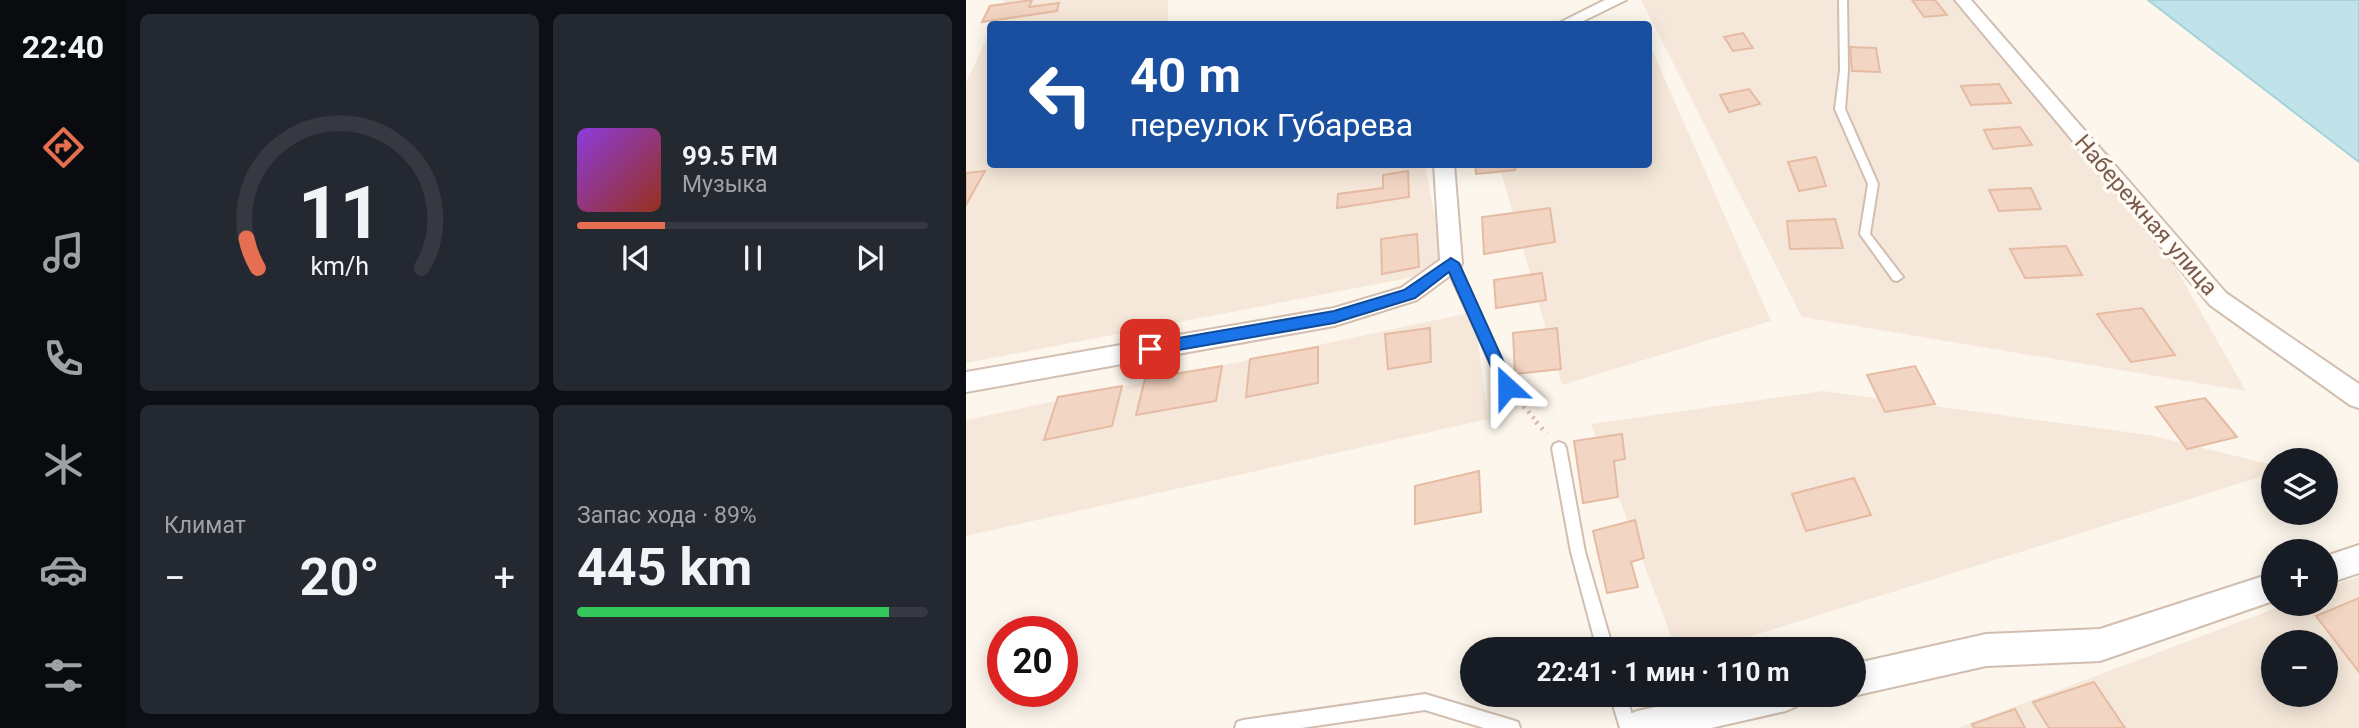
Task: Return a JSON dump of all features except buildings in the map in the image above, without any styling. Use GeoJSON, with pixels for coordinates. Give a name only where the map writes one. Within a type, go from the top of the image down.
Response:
{"type":"FeatureCollection","features":[{"type":"Feature","properties":{"kind":"street"},"geometry":{"type":"LineString","coordinates":[[1572,21],[1618,0]]}},
{"type":"Feature","properties":{"kind":"street","name":"Набережная улица"},"geometry":{"type":"LineString","coordinates":[[1963,0],[2218,299],[2359,398]]}},
{"type":"Feature","properties":{"kind":"street"},"geometry":{"type":"LineString","coordinates":[[966,382],[1334,317],[1409,294],[1451,263],[1444,168]]}},
{"type":"Feature","properties":{"kind":"street"},"geometry":{"type":"LineString","coordinates":[[2338,566],[2359,559]]}},
{"type":"Feature","properties":{"kind":"street"},"geometry":{"type":"LineString","coordinates":[[1866,677],[1986,650],[2100,645],[2261,591]]}},
{"type":"Feature","properties":{"kind":"street"},"geometry":{"type":"LineString","coordinates":[[1637,728],[1732,707]]}},
{"type":"Feature","properties":{"kind":"lane"},"geometry":{"type":"LineString","coordinates":[[1843,0],[1844,70],[1840,109],[1854,147],[1873,184],[1865,234],[1897,277]]}},
{"type":"Feature","properties":{"kind":"lane"},"geometry":{"type":"LineString","coordinates":[[1451,263],[1507,387]]}},
{"type":"Feature","properties":{"kind":"lane"},"geometry":{"type":"LineString","coordinates":[[1559,448],[1578,552],[1602,637]]}},
{"type":"Feature","properties":{"kind":"lane"},"geometry":{"type":"LineString","coordinates":[[1243,728],[1425,702],[1512,728]]}},
{"type":"Feature","properties":{"kind":"lane"},"geometry":{"type":"LineString","coordinates":[[1622,707],[1628,728]]}},
{"type":"Feature","properties":{"kind":"path"},"geometry":{"type":"LineString","coordinates":[[1507,387],[1559,448]]}},
{"type":"Feature","properties":{"kind":"shaded area"},"geometry":{"type":"Polygon","coordinates":[[[1005,0],[1168,0],[1168,21],[995,21],[1005,0]]]}},
{"type":"Feature","properties":{"kind":"shaded area"},"geometry":{"type":"Polygon","coordinates":[[[1641,0],[1969,0],[2113,158],[2246,391],[1802,317],[1641,0]]]}},
{"type":"Feature","properties":{"kind":"shaded area"},"geometry":{"type":"Polygon","coordinates":[[[987,38],[987,168],[1426,168],[1445,271],[966,363],[966,83],[987,38]]]}},
{"type":"Feature","properties":{"kind":"shaded area"},"geometry":{"type":"Polygon","coordinates":[[[1652,50],[1771,321],[1562,385],[1500,168],[1652,168],[1652,50]]]}},
{"type":"Feature","properties":{"kind":"shaded area"},"geometry":{"type":"Polygon","coordinates":[[[1474,312],[1488,419],[966,536],[966,420],[1474,312]]]}},
{"type":"Feature","properties":{"kind":"shaded area"},"geometry":{"type":"Polygon","coordinates":[[[1823,391],[2149,435],[2261,462],[2261,477],[1748,637],[1671,637],[1591,424],[1823,391]]]}},
{"type":"Feature","properties":{"kind":"shaded area"},"geometry":{"type":"Polygon","coordinates":[[[2359,576],[2359,728],[1958,728],[2261,614],[2261,616],[2338,616],[2338,584],[2359,576]]]}},
{"type":"Feature","properties":{"kind":"water"},"geometry":{"type":"Polygon","coordinates":[[[2148,0],[2359,0],[2359,162],[2148,0]]]}},
{"type":"Feature","properties":{"kind":"route"},"geometry":{"type":"LineString","coordinates":[[1150,349],[1334,317],[1409,294],[1451,263],[1507,387]]}}]}
